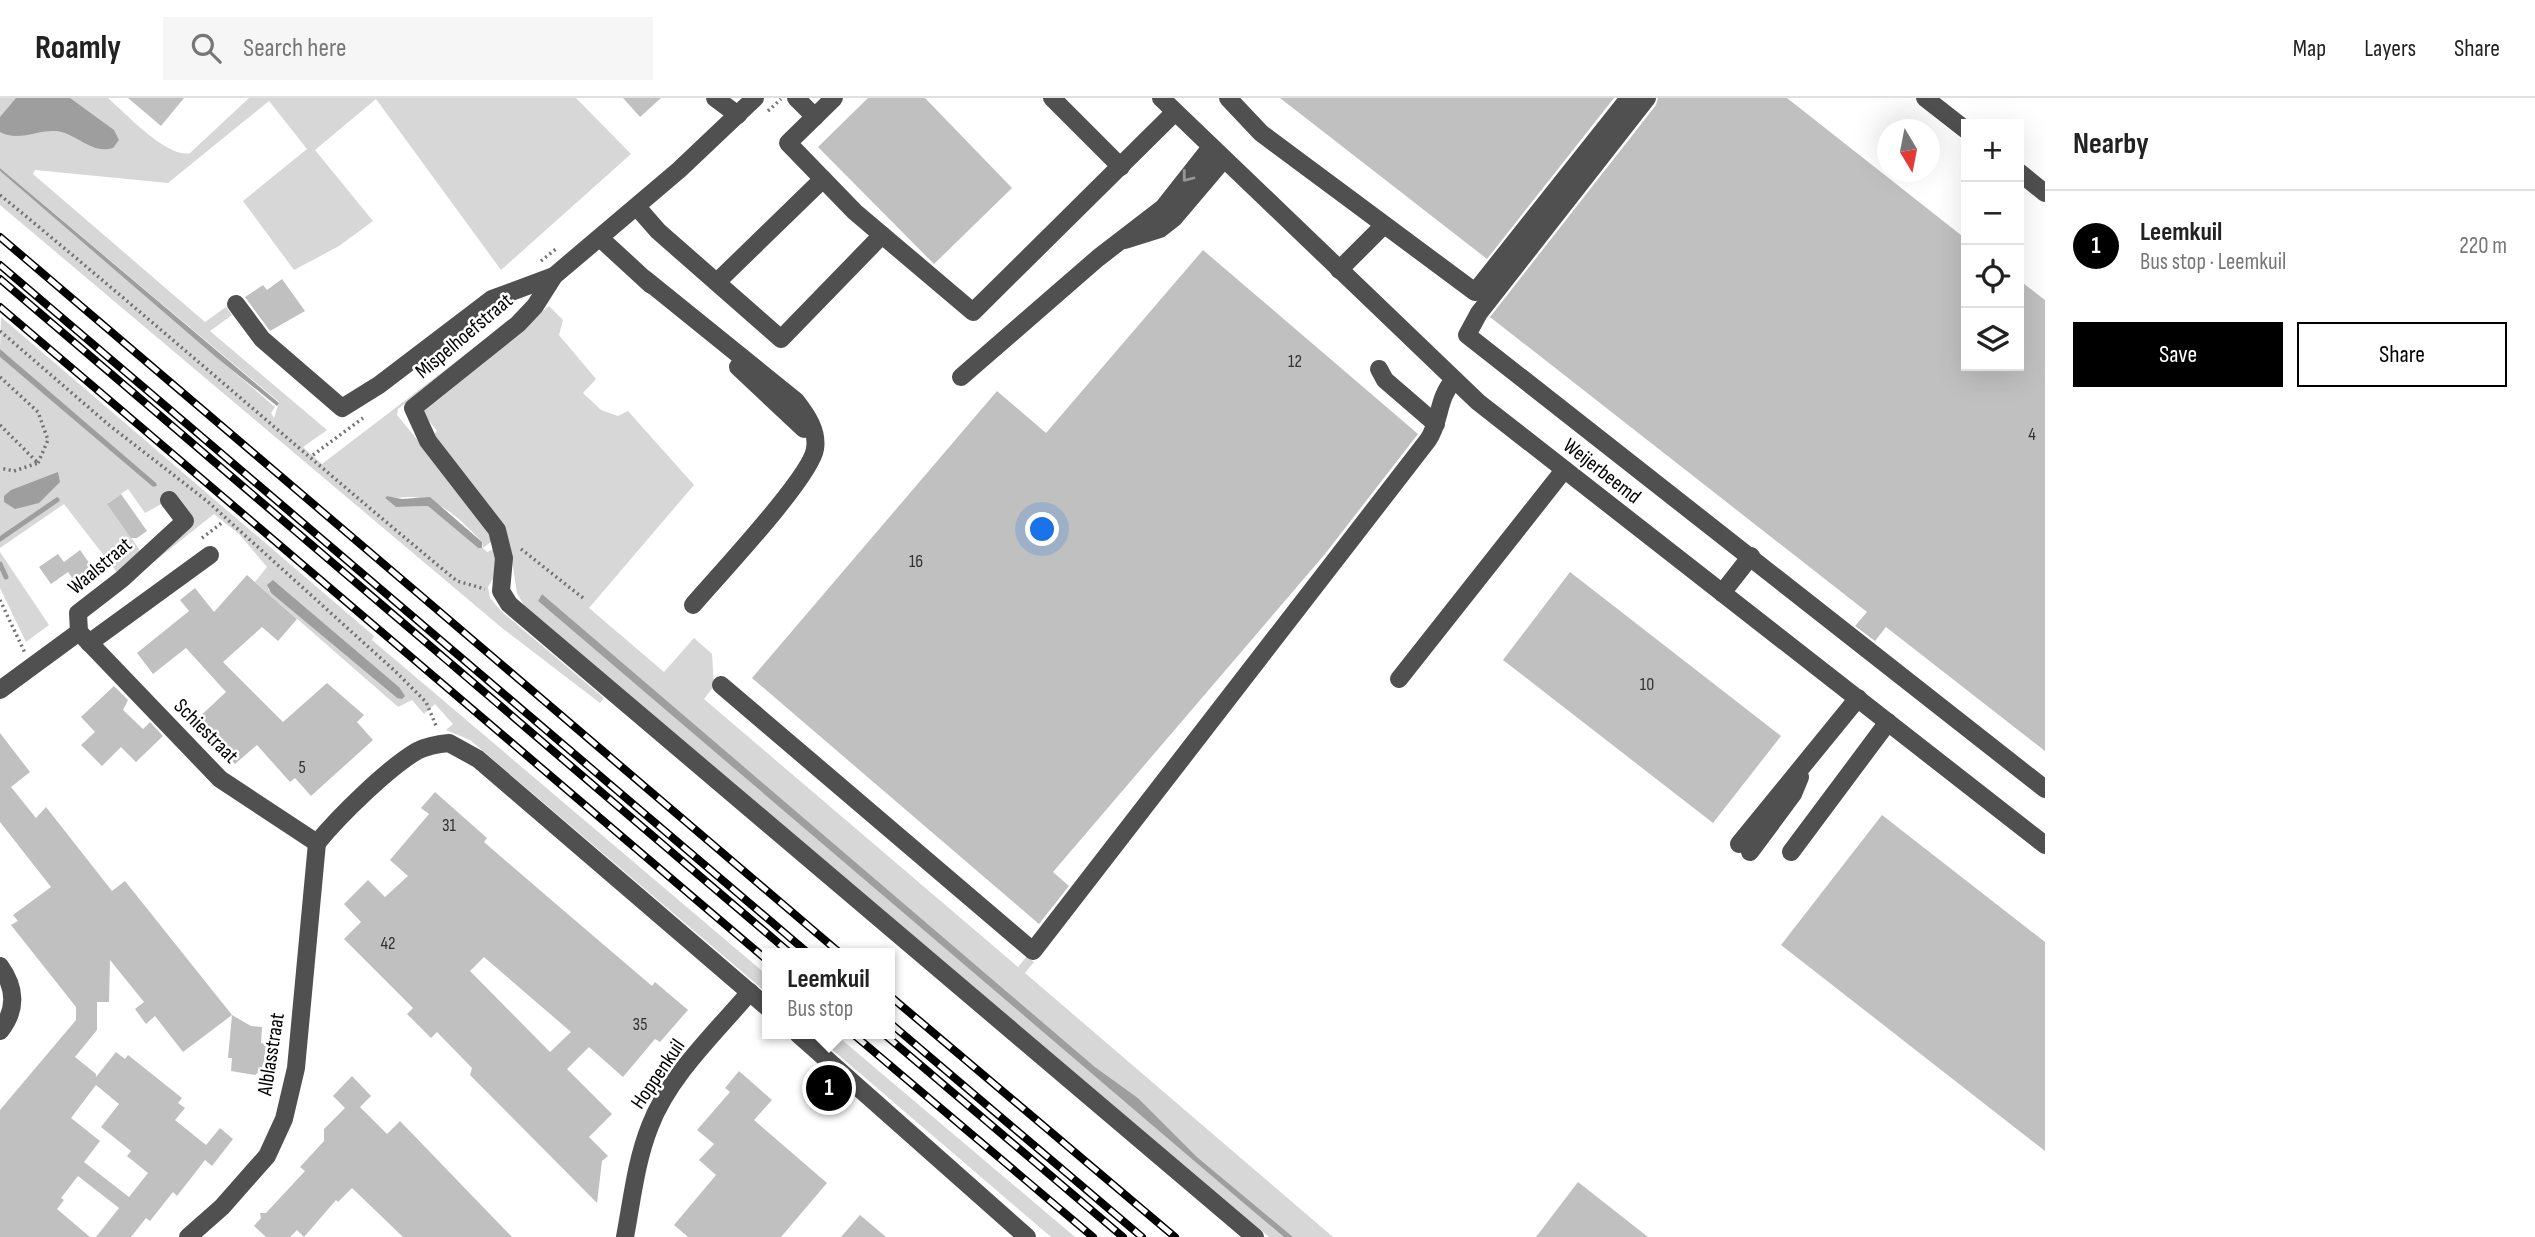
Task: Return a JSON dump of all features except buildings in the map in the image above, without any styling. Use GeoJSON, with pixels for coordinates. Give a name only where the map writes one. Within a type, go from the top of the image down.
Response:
{"type":"FeatureCollection","features":[{"type":"Feature","properties":{"kind":"street"},"geometry":{"type":"LineString","coordinates":[[715,98],[738,115]]}},
{"type":"Feature","properties":{"kind":"street","name":"Mispelhoefstraat"},"geometry":{"type":"LineString","coordinates":[[501,591],[504,558],[497,530],[428,441],[413,408],[518,324],[535,306],[554,276],[637,207],[755,98]]}},
{"type":"Feature","properties":{"kind":"street"},"geometry":{"type":"LineString","coordinates":[[796,98],[815,117]]}},
{"type":"Feature","properties":{"kind":"street"},"geometry":{"type":"LineString","coordinates":[[834,98],[789,143],[882,235],[973,312],[1175,112]]}},
{"type":"Feature","properties":{"kind":"street"},"geometry":{"type":"LineString","coordinates":[[1052,98],[1121,167]]}},
{"type":"Feature","properties":{"kind":"street","name":"Weijerbeemd"},"geometry":{"type":"LineString","coordinates":[[1161,98],[1454,380],[1564,470],[2045,845]]}},
{"type":"Feature","properties":{"kind":"street"},"geometry":{"type":"LineString","coordinates":[[1228,98],[1261,133],[1475,292],[1629,98]]}},
{"type":"Feature","properties":{"kind":"street"},"geometry":{"type":"LineString","coordinates":[[1647,98],[1479,313],[1467,335],[2045,789]]}},
{"type":"Feature","properties":{"kind":"street"},"geometry":{"type":"LineString","coordinates":[[1925,98],[1961,127]]}},
{"type":"Feature","properties":{"kind":"street"},"geometry":{"type":"LineString","coordinates":[[961,377],[1118,242],[1163,208],[1218,153]]}},
{"type":"Feature","properties":{"kind":"street"},"geometry":{"type":"LineString","coordinates":[[2024,176],[2045,192]]}},
{"type":"Feature","properties":{"kind":"street"},"geometry":{"type":"LineString","coordinates":[[717,282],[823,179]]}},
{"type":"Feature","properties":{"kind":"street"},"geometry":{"type":"LineString","coordinates":[[637,207],[658,231],[781,339],[882,235]]}},
{"type":"Feature","properties":{"kind":"street"},"geometry":{"type":"LineString","coordinates":[[1339,270],[1384,225]]}},
{"type":"Feature","properties":{"kind":"street"},"geometry":{"type":"LineString","coordinates":[[600,238],[802,425],[809,437],[809,464],[693,605]]}},
{"type":"Feature","properties":{"kind":"street","name":"Mispelhoefstraat"},"geometry":{"type":"LineString","coordinates":[[236,304],[262,339],[342,408],[379,385],[492,299],[554,276]]}},
{"type":"Feature","properties":{"kind":"street"},"geometry":{"type":"LineString","coordinates":[[721,685],[1033,951],[1428,440],[1437,419],[1441,398],[1454,380]]}},
{"type":"Feature","properties":{"kind":"street"},"geometry":{"type":"LineString","coordinates":[[1399,679],[1564,470]]}},
{"type":"Feature","properties":{"kind":"street","name":"Waalstraat"},"geometry":{"type":"LineString","coordinates":[[84,638],[78,613],[122,579],[185,521],[169,500]]}},
{"type":"Feature","properties":{"kind":"street"},"geometry":{"type":"LineString","coordinates":[[0,690],[210,555]]}},
{"type":"Feature","properties":{"kind":"street"},"geometry":{"type":"LineString","coordinates":[[1726,596],[1755,560]]}},
{"type":"Feature","properties":{"kind":"street"},"geometry":{"type":"LineString","coordinates":[[501,591],[520,615],[1255,1237]]}},
{"type":"Feature","properties":{"kind":"street","name":"Schiestraat"},"geometry":{"type":"LineString","coordinates":[[84,638],[220,779],[317,843]]}},
{"type":"Feature","properties":{"kind":"street"},"geometry":{"type":"LineString","coordinates":[[1744,848],[1804,762],[1858,698]]}},
{"type":"Feature","properties":{"kind":"street"},"geometry":{"type":"LineString","coordinates":[[1787,848],[1828,805],[1888,722]]}},
{"type":"Feature","properties":{"kind":"street"},"geometry":{"type":"LineString","coordinates":[[317,843],[403,761],[419,750],[435,744],[449,743],[478,759],[762,1003]]}},
{"type":"Feature","properties":{"kind":"street","name":"Alblasstraat"},"geometry":{"type":"LineString","coordinates":[[188,1237],[222,1207],[267,1156],[284,1119],[296,1068],[317,843]]}},
{"type":"Feature","properties":{"kind":"street"},"geometry":{"type":"LineString","coordinates":[[0,966],[13,989],[10,1019],[0,1031]]}},
{"type":"Feature","properties":{"kind":"street","name":"Hoppenkuil"},"geometry":{"type":"LineString","coordinates":[[625,1237],[641,1156],[658,1109],[698,1052],[750,992]]}},
{"type":"Feature","properties":{"kind":"street"},"geometry":{"type":"LineString","coordinates":[[804,1039],[1027,1237]]}},
{"type":"Feature","properties":{"kind":"path"},"geometry":{"type":"LineString","coordinates":[[0,195],[118,292],[317,466],[457,581],[475,588],[501,591]]}},
{"type":"Feature","properties":{"kind":"path"},"geometry":{"type":"LineString","coordinates":[[0,331],[109,425],[207,501],[420,694],[436,721],[435,744]]}},
{"type":"Feature","properties":{"kind":"path"},"geometry":{"type":"LineString","coordinates":[[0,377],[38,412],[48,440],[38,463],[14,471],[0,468]]}},
{"type":"Feature","properties":{"kind":"path"},"geometry":{"type":"LineString","coordinates":[[0,425],[38,463]]}},
{"type":"Feature","properties":{"kind":"path"},"geometry":{"type":"LineString","coordinates":[[497,530],[583,598]]}},
{"type":"Feature","properties":{"kind":"path"},"geometry":{"type":"LineString","coordinates":[[0,600],[25,652]]}},
{"type":"Feature","properties":{"kind":"shaded area"},"geometry":{"type":"Polygon","coordinates":[[[0,98],[108,98],[159,142],[181,153],[190,153],[249,98],[576,98],[631,154],[501,270],[376,99],[315,150],[373,221],[339,246],[294,270],[243,201],[307,149],[269,101],[168,183],[35,170],[33,174],[205,322],[226,307],[232,315],[210,331],[327,430],[303,447],[322,464],[513,318],[398,409],[397,415],[482,519],[495,539],[483,548],[487,552],[496,548],[494,577],[488,587],[490,598],[502,612],[604,698],[600,703],[502,628],[0,205],[0,171],[275,407],[271,413],[274,418],[279,402],[0,168],[0,98]],[[416,497],[385,498],[396,507],[428,506],[478,548],[483,548],[482,542],[462,521],[438,504],[416,497]]]}},
{"type":"Feature","properties":{"kind":"shaded area"},"geometry":{"type":"Polygon","coordinates":[[[16,98],[70,98],[114,130],[119,140],[113,148],[105,149],[91,146],[63,132],[7,135],[0,132],[0,117],[16,98]]]}},
{"type":"Feature","properties":{"kind":"shaded area"},"geometry":{"type":"Polygon","coordinates":[[[0,168],[279,403],[277,406],[217,358],[0,171],[0,168]]]}},
{"type":"Feature","properties":{"kind":"shaded area"},"geometry":{"type":"Polygon","coordinates":[[[549,306],[563,320],[559,335],[596,379],[583,393],[601,410],[618,416],[628,411],[694,485],[589,608],[664,672],[694,638],[712,654],[714,686],[704,699],[1018,967],[1027,956],[1034,962],[1025,973],[1333,1237],[1293,1237],[1197,1157],[1138,1098],[1095,1067],[542,594],[538,601],[1284,1237],[1269,1237],[525,607],[517,593],[511,554],[432,436],[437,431],[419,408],[549,306]]]}},
{"type":"Feature","properties":{"kind":"shaded area"},"geometry":{"type":"Polygon","coordinates":[[[1,317],[374,636],[372,640],[762,971],[762,989],[470,740],[446,730],[453,724],[435,704],[424,714],[412,700],[398,707],[255,582],[267,567],[239,534],[214,514],[126,584],[191,521],[165,502],[145,513],[128,489],[108,503],[143,555],[119,575],[64,504],[0,548],[0,357],[153,487],[157,486],[0,349],[1,317]],[[273,580],[268,589],[271,593],[397,698],[399,687],[273,580]]]}},
{"type":"Feature","properties":{"kind":"shaded area"},"geometry":{"type":"Polygon","coordinates":[[[0,349],[157,486],[153,487],[0,357],[0,349]]]}},
{"type":"Feature","properties":{"kind":"shaded area"},"geometry":{"type":"Polygon","coordinates":[[[58,472],[60,482],[39,503],[15,509],[4,502],[4,496],[11,490],[58,472]]]}},
{"type":"Feature","properties":{"kind":"shaded area"},"geometry":{"type":"Polygon","coordinates":[[[387,496],[402,499],[430,497],[482,542],[482,548],[478,548],[428,506],[396,507],[385,498],[387,496]]]}},
{"type":"Feature","properties":{"kind":"shaded area"},"geometry":{"type":"Polygon","coordinates":[[[0,552],[49,625],[26,642],[0,588],[0,552]]]}},
{"type":"Feature","properties":{"kind":"shaded area"},"geometry":{"type":"Polygon","coordinates":[[[273,580],[399,687],[405,696],[402,699],[397,698],[271,593],[267,585],[273,580]]]}},
{"type":"Feature","properties":{"kind":"shaded area"},"geometry":{"type":"Polygon","coordinates":[[[542,594],[1095,1067],[1138,1098],[1197,1157],[1293,1237],[1284,1237],[1240,1200],[538,601],[542,594]]]}},
{"type":"Feature","properties":{"kind":"shaded area"},"geometry":{"type":"Polygon","coordinates":[[[820,1039],[841,1039],[1075,1237],[1051,1237],[820,1039]]]}},
{"type":"Feature","properties":{"kind":"waterway"},"geometry":{"type":"LineString","coordinates":[[0,539],[57,500]]}},
{"type":"Feature","properties":{"kind":"waterway"},"geometry":{"type":"LineString","coordinates":[[0,564],[6,577]]}},
{"type":"Feature","properties":{"kind":"railway"},"geometry":{"type":"LineString","coordinates":[[0,237],[834,948]]}},
{"type":"Feature","properties":{"kind":"railway"},"geometry":{"type":"LineString","coordinates":[[0,265],[802,948]]}},
{"type":"Feature","properties":{"kind":"railway"},"geometry":{"type":"LineString","coordinates":[[0,279],[784,948]]}},
{"type":"Feature","properties":{"kind":"railway"},"geometry":{"type":"LineString","coordinates":[[0,307],[762,956]]}},
{"type":"Feature","properties":{"kind":"railway"},"geometry":{"type":"LineString","coordinates":[[895,1000],[1175,1237]]}},
{"type":"Feature","properties":{"kind":"railway"},"geometry":{"type":"LineString","coordinates":[[895,1027],[1142,1237]]}},
{"type":"Feature","properties":{"kind":"railway"},"geometry":{"type":"LineString","coordinates":[[859,1039],[1093,1237]]}},
{"type":"Feature","properties":{"kind":"railway"},"geometry":{"type":"LineString","coordinates":[[890,1039],[1123,1237]]}},
{"type":"Feature","properties":{"kind":"place","name":"Leemkuil"},"geometry":{"type":"Point","coordinates":[829,1088]}}]}
